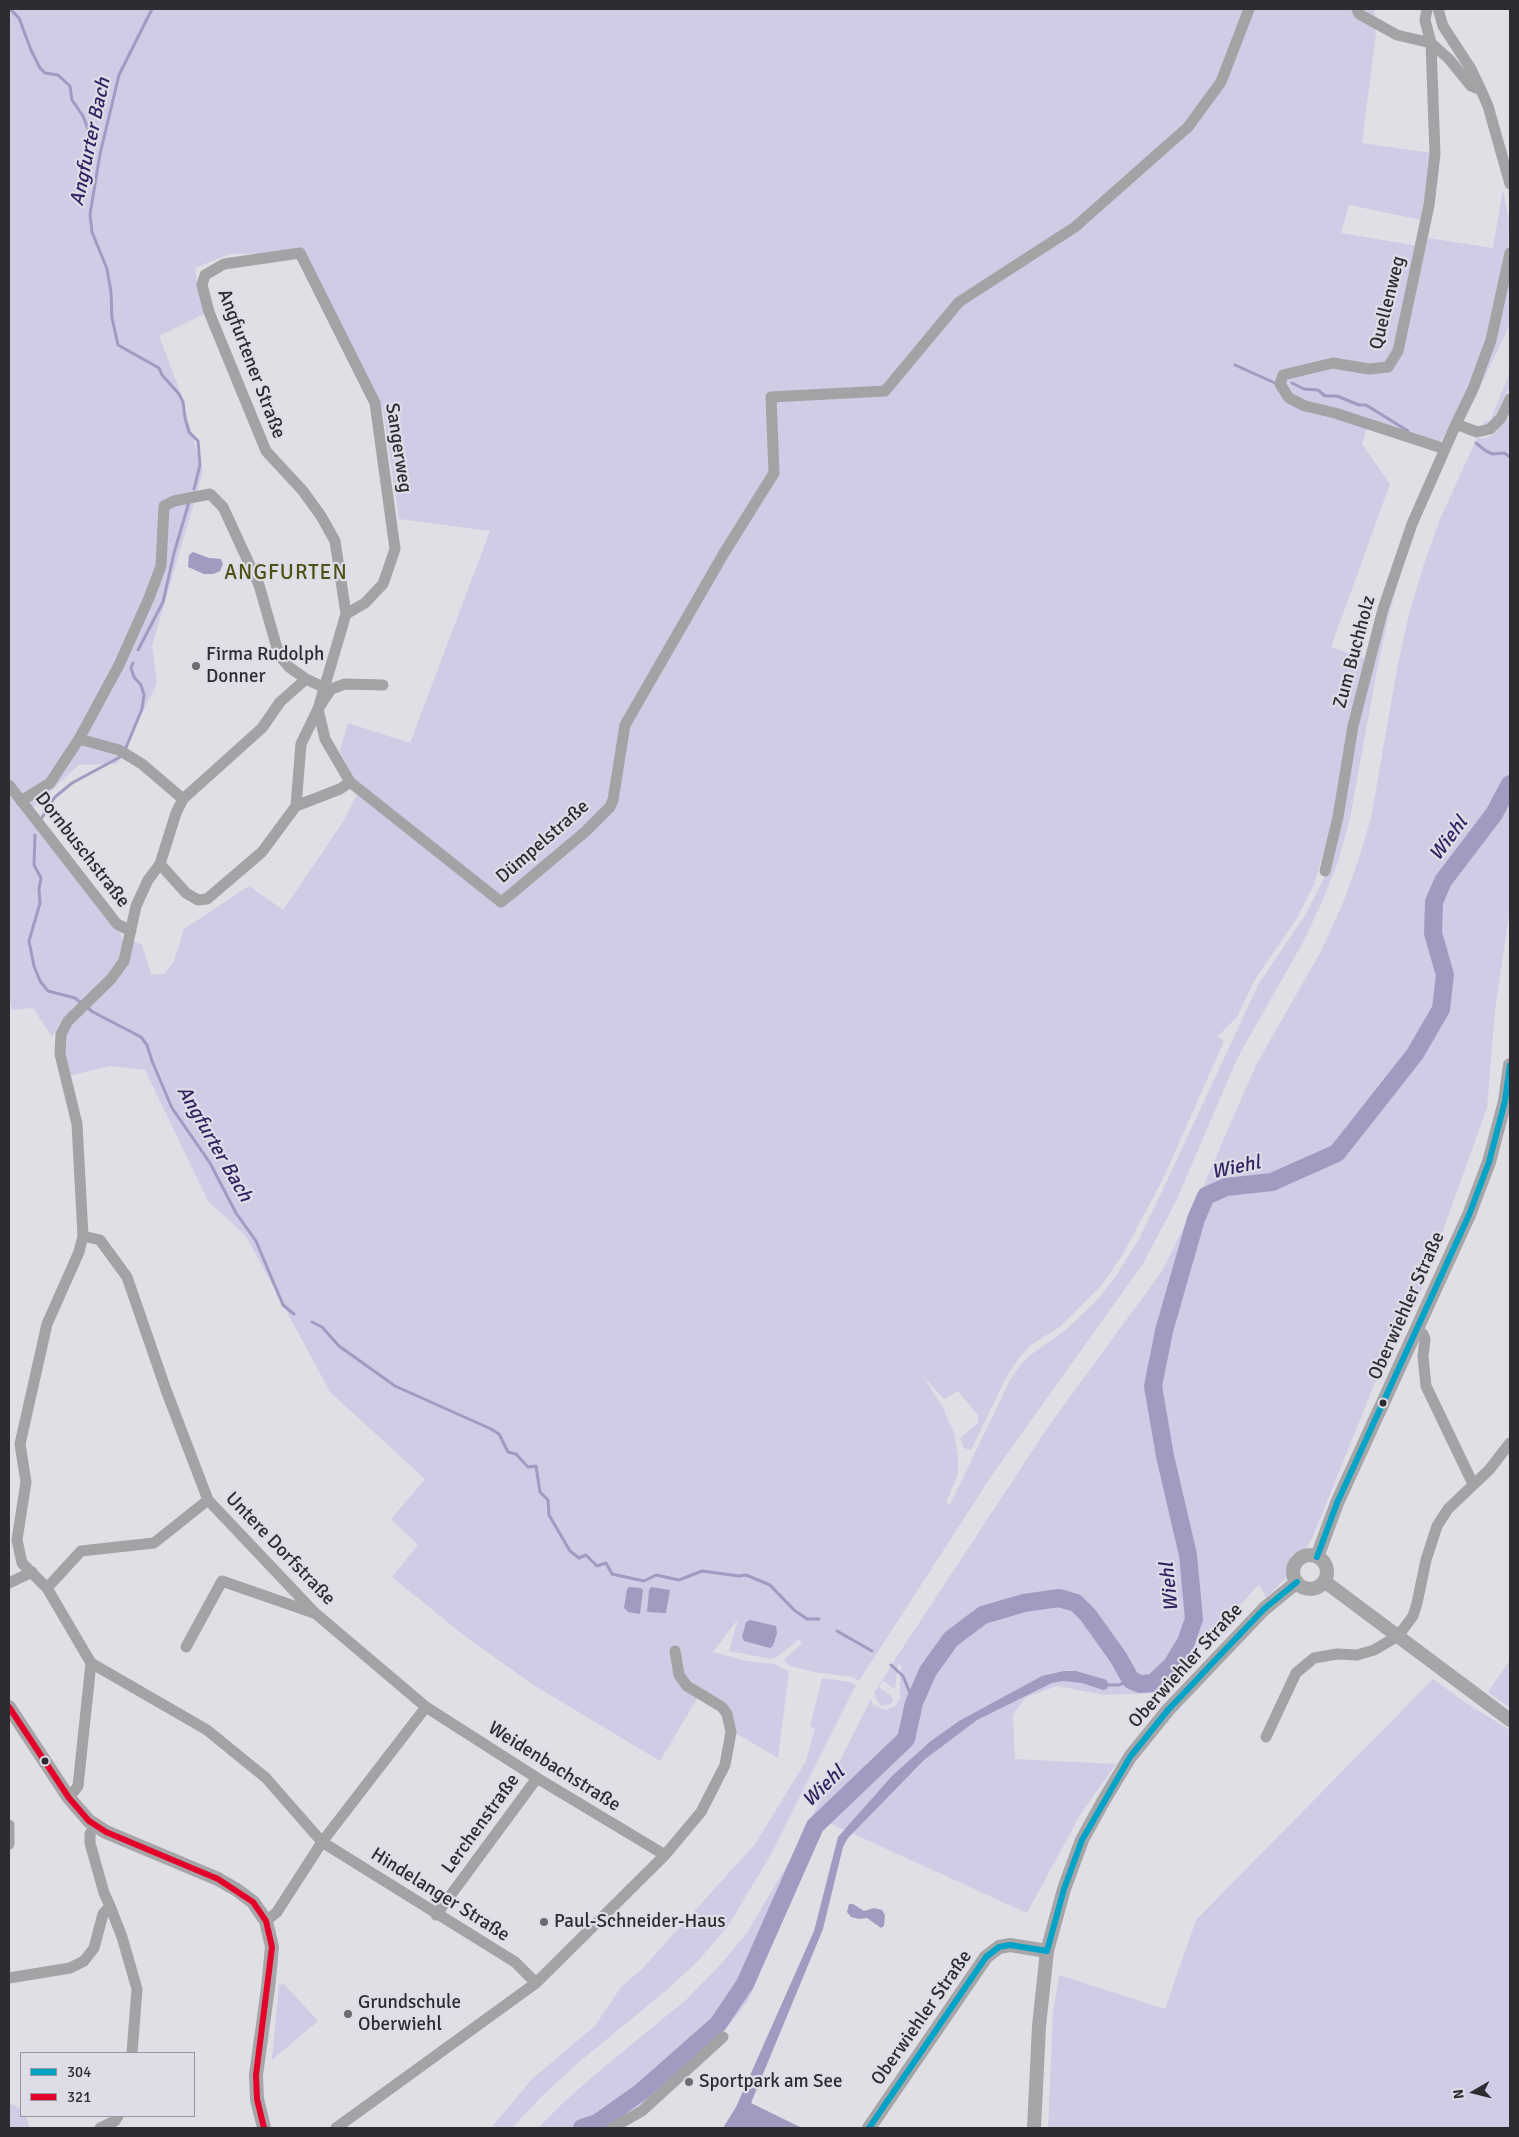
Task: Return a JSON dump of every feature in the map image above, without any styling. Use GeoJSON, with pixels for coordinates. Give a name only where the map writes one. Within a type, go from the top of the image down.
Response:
{"type":"FeatureCollection","features":[{"type":"Feature","properties":{"kind":"main road","name":"Oberwiehler Straße"},"geometry":{"type":"LineString","coordinates":[[1317,1557],[1336,1503],[1469,1215],[1490,1162],[1505,1101],[1510,1064]]}},
{"type":"Feature","properties":{"kind":"main road"},"geometry":{"type":"LineString","coordinates":[[1306,1556],[1317,1557],[1326,1569],[1324,1581],[1312,1589],[1306,1588],[1297,1582],[1293,1572],[1297,1562],[1306,1556]]}},
{"type":"Feature","properties":{"kind":"main road"},"geometry":{"type":"LineString","coordinates":[[1324,1581],[1510,1720]]}},
{"type":"Feature","properties":{"kind":"main road","name":"Oberwiehler Straße"},"geometry":{"type":"LineString","coordinates":[[1034,2128],[1047,1951],[1064,1889],[1082,1840],[1130,1757],[1168,1710],[1264,1609],[1297,1582]]}},
{"type":"Feature","properties":{"kind":"main road"},"geometry":{"type":"LineString","coordinates":[[9,1707],[81,1814],[106,1832],[218,1879],[253,1902],[266,1921],[272,1947],[256,2075],[257,2100],[264,2128]]}},
{"type":"Feature","properties":{"kind":"main road","name":"Oberwiehler Straße"},"geometry":{"type":"LineString","coordinates":[[869,2128],[986,1957],[999,1947],[1010,1945],[1047,1951]]}},
{"type":"Feature","properties":{"kind":"street","name":"Dümpelstraße"},"geometry":{"type":"LineString","coordinates":[[318,709],[325,738],[350,782],[502,902],[586,831],[610,807],[613,800],[625,726],[724,553],[774,472],[771,397],[885,391],[959,302],[1076,227],[1188,127],[1220,82],[1249,9]]}},
{"type":"Feature","properties":{"kind":"street"},"geometry":{"type":"LineString","coordinates":[[1358,9],[1359,14],[1397,34],[1431,43],[1449,59],[1471,86],[1481,90]]}},
{"type":"Feature","properties":{"kind":"street"},"geometry":{"type":"LineString","coordinates":[[1427,9],[1425,20],[1431,43]]}},
{"type":"Feature","properties":{"kind":"street"},"geometry":{"type":"LineString","coordinates":[[1438,9],[1443,26],[1471,69],[1481,90],[1494,125],[1510,184]]}},
{"type":"Feature","properties":{"kind":"street","name":"Quellenweg"},"geometry":{"type":"LineString","coordinates":[[1431,43],[1435,154],[1429,205],[1398,352],[1388,367],[1369,369],[1333,363],[1283,375],[1280,384],[1289,398],[1305,406],[1336,413],[1445,449]]}},
{"type":"Feature","properties":{"kind":"street","name":"Sangerweg"},"geometry":{"type":"LineString","coordinates":[[300,253],[375,404],[395,549],[383,584],[365,603],[346,614]]}},
{"type":"Feature","properties":{"kind":"street","name":"Angfurtener Straße"},"geometry":{"type":"LineString","coordinates":[[300,253],[224,264],[205,275],[202,285],[209,312],[266,451],[303,491],[321,516],[335,541],[346,614],[318,709]]}},
{"type":"Feature","properties":{"kind":"street"},"geometry":{"type":"LineString","coordinates":[[1445,449],[1473,389],[1491,340],[1510,253]]}},
{"type":"Feature","properties":{"kind":"street"},"geometry":{"type":"LineString","coordinates":[[1456,424],[1477,432],[1490,429],[1500,418],[1510,400]]}},
{"type":"Feature","properties":{"kind":"street","name":"Zum Buchholz"},"geometry":{"type":"LineString","coordinates":[[1325,871],[1338,817],[1353,726],[1383,609],[1412,524],[1445,449]]}},
{"type":"Feature","properties":{"kind":"street"},"geometry":{"type":"LineString","coordinates":[[21,801],[50,783],[79,739],[125,653],[150,598],[160,566],[164,506],[174,501],[210,494],[223,507],[258,585],[279,654],[289,667],[306,679],[323,687]]}},
{"type":"Feature","properties":{"kind":"street"},"geometry":{"type":"LineString","coordinates":[[69,1798],[78,1786],[91,1663],[48,1588],[22,1562],[16,1540],[26,1482],[20,1444],[47,1324],[79,1252],[83,1236],[77,1124],[60,1054],[60,1034],[68,1021],[111,979],[124,961],[136,906],[148,880],[160,864],[176,813],[184,799],[262,728],[280,702],[306,679]]}},
{"type":"Feature","properties":{"kind":"street"},"geometry":{"type":"LineString","coordinates":[[160,864],[186,893],[198,900],[207,899],[262,852],[296,806],[301,744],[318,709],[331,689],[344,684],[383,685]]}},
{"type":"Feature","properties":{"kind":"street"},"geometry":{"type":"LineString","coordinates":[[79,739],[119,750],[142,764],[184,799]]}},
{"type":"Feature","properties":{"kind":"street"},"geometry":{"type":"LineString","coordinates":[[296,806],[340,790],[350,782]]}},
{"type":"Feature","properties":{"kind":"street","name":"Dornbuschstraße"},"geometry":{"type":"LineString","coordinates":[[9,785],[117,924],[131,931]]}},
{"type":"Feature","properties":{"kind":"street","name":"Untere Dorfstraße"},"geometry":{"type":"LineString","coordinates":[[83,1236],[100,1240],[127,1278],[166,1390],[208,1500],[315,1613],[426,1707]]}},
{"type":"Feature","properties":{"kind":"street"},"geometry":{"type":"LineString","coordinates":[[1416,1330],[1423,1334],[1425,1339],[1423,1356],[1426,1386],[1473,1484]]}},
{"type":"Feature","properties":{"kind":"street"},"geometry":{"type":"LineString","coordinates":[[1266,1737],[1296,1673],[1314,1658],[1337,1654],[1357,1655],[1374,1650],[1398,1636],[1412,1616],[1417,1603],[1426,1560],[1438,1526],[1448,1509],[1489,1470],[1510,1443]]}},
{"type":"Feature","properties":{"kind":"street"},"geometry":{"type":"LineString","coordinates":[[48,1588],[81,1551],[154,1544],[208,1500]]}},
{"type":"Feature","properties":{"kind":"street"},"geometry":{"type":"LineString","coordinates":[[9,1583],[32,1572]]}},
{"type":"Feature","properties":{"kind":"street"},"geometry":{"type":"LineString","coordinates":[[186,1646],[222,1581],[315,1613]]}},
{"type":"Feature","properties":{"kind":"street"},"geometry":{"type":"LineString","coordinates":[[336,2128],[536,1983],[665,1855],[701,1812],[714,1789],[726,1759],[731,1732],[722,1707],[687,1686],[679,1675],[676,1651]]}},
{"type":"Feature","properties":{"kind":"street","name":"Hindelanger Straße"},"geometry":{"type":"LineString","coordinates":[[91,1663],[208,1730],[266,1778],[322,1842],[436,1915],[515,1962],[536,1983]]}},
{"type":"Feature","properties":{"kind":"street"},"geometry":{"type":"LineString","coordinates":[[266,1921],[277,1912],[322,1842],[426,1707]]}},
{"type":"Feature","properties":{"kind":"street","name":"Weidenbachstraße"},"geometry":{"type":"LineString","coordinates":[[426,1707],[537,1778],[665,1855]]}},
{"type":"Feature","properties":{"kind":"street","name":"Lerchenstraße"},"geometry":{"type":"LineString","coordinates":[[436,1915],[537,1778]]}},
{"type":"Feature","properties":{"kind":"street"},"geometry":{"type":"LineString","coordinates":[[9,1825],[9,1844]]}},
{"type":"Feature","properties":{"kind":"street"},"geometry":{"type":"LineString","coordinates":[[95,1825],[90,1834],[90,1843],[104,1892],[122,1937],[137,1989],[132,2052]]}},
{"type":"Feature","properties":{"kind":"street"},"geometry":{"type":"LineString","coordinates":[[10,1975],[70,1968],[84,1961],[94,1948],[103,1914],[110,1906]]}},
{"type":"Feature","properties":{"kind":"street"},"geometry":{"type":"LineString","coordinates":[[612,2128],[642,2111],[723,2037]]}},
{"type":"Feature","properties":{"kind":"street"},"geometry":{"type":"LineString","coordinates":[[100,2128],[115,2121],[117,2117]]}},
{"type":"Feature","properties":{"kind":"shaded area"},"geometry":{"type":"Polygon","coordinates":[[[9,9],[1374,9],[1376,33],[1362,143],[1431,153],[1421,220],[1349,205],[1341,233],[1425,247],[1428,238],[1493,248],[1503,189],[1509,221],[1508,244],[1489,342],[1451,430],[1439,443],[1370,419],[1362,444],[1390,484],[1331,647],[1365,659],[1340,796],[1314,885],[1297,918],[1254,981],[1237,1017],[1217,1037],[1224,1041],[1163,1179],[1123,1254],[1101,1286],[1061,1326],[1031,1345],[1020,1357],[1008,1374],[971,1450],[964,1448],[960,1438],[978,1423],[978,1415],[958,1391],[944,1399],[922,1375],[942,1406],[954,1433],[958,1456],[958,1474],[946,1503],[950,1505],[1010,1380],[1021,1364],[1067,1329],[1099,1298],[1116,1276],[1139,1239],[1259,983],[1306,914],[1326,874],[1341,816],[1354,729],[1384,615],[1418,516],[1436,474],[1456,435],[1420,517],[1389,614],[1350,818],[1338,862],[1322,902],[1302,944],[1237,1059],[1176,1201],[1144,1262],[994,1472],[859,1681],[852,1677],[814,1672],[790,1666],[784,1660],[802,1643],[799,1639],[777,1657],[771,1659],[729,1651],[738,1619],[713,1652],[747,1661],[774,1664],[789,1671],[778,1758],[727,1728],[723,1714],[715,1706],[698,1697],[660,1761],[532,1684],[466,1637],[392,1577],[418,1545],[391,1519],[425,1479],[330,1392],[246,1236],[208,1201],[145,1070],[110,1066],[69,1076],[62,1052],[64,1038],[73,1022],[89,1008],[120,974],[126,963],[132,940],[142,945],[151,974],[165,974],[174,961],[184,929],[249,886],[283,910],[343,822],[359,791],[340,751],[348,723],[410,743],[490,531],[399,519],[383,410],[305,253],[230,254],[195,268],[204,314],[159,336],[177,383],[203,472],[152,646],[157,683],[117,764],[79,765],[27,813],[121,934],[124,946],[121,957],[114,969],[63,1019],[52,1037],[33,1008],[12,1010],[9,997],[9,9]]]}},
{"type":"Feature","properties":{"kind":"shaded area"},"geometry":{"type":"Polygon","coordinates":[[[1510,274],[1510,324],[1472,404],[1510,274]]]}},
{"type":"Feature","properties":{"kind":"shaded area"},"geometry":{"type":"Polygon","coordinates":[[[1510,372],[1510,386],[1494,419],[1485,426],[1483,422],[1490,421],[1510,372]]]}},
{"type":"Feature","properties":{"kind":"shaded area"},"geometry":{"type":"Polygon","coordinates":[[[1510,416],[1510,909],[1495,1010],[1487,1108],[1416,1305],[1389,1348],[1313,1536],[1306,1548],[1291,1555],[1287,1577],[1266,1598],[1259,1584],[1154,1693],[1105,1695],[1057,1686],[1026,1697],[1013,1715],[1015,1759],[1116,1764],[1080,1815],[1027,1913],[825,1821],[748,2001],[725,2030],[659,2092],[630,2114],[600,2128],[538,2128],[598,2072],[687,1999],[721,1964],[747,1933],[791,1858],[871,1699],[874,1707],[886,1710],[895,1706],[900,1699],[900,1671],[902,1666],[898,1664],[895,1689],[883,1681],[879,1687],[891,1696],[893,1700],[891,1704],[881,1706],[874,1693],[1048,1427],[1162,1271],[1196,1203],[1256,1065],[1321,951],[1343,903],[1371,818],[1397,669],[1409,614],[1424,564],[1440,519],[1477,438],[1485,438],[1494,434],[1510,416]]]}},
{"type":"Feature","properties":{"kind":"shaded area"},"geometry":{"type":"Polygon","coordinates":[[[193,552],[209,558],[221,559],[223,564],[220,571],[213,574],[204,574],[188,567],[189,555],[193,552]]]}},
{"type":"Feature","properties":{"kind":"shaded area"},"geometry":{"type":"Polygon","coordinates":[[[629,1587],[641,1588],[643,1590],[640,1614],[628,1612],[624,1608],[629,1587]]]}},
{"type":"Feature","properties":{"kind":"shaded area"},"geometry":{"type":"Polygon","coordinates":[[[651,1587],[670,1590],[666,1613],[647,1612],[649,1590],[651,1587]]]}},
{"type":"Feature","properties":{"kind":"shaded area"},"geometry":{"type":"Polygon","coordinates":[[[750,1620],[776,1626],[777,1633],[773,1646],[770,1648],[744,1641],[742,1637],[746,1622],[750,1620]]]}},
{"type":"Feature","properties":{"kind":"shaded area"},"geometry":{"type":"Polygon","coordinates":[[[1510,1660],[1510,1708],[1488,1692],[1510,1660]]]}},
{"type":"Feature","properties":{"kind":"shaded area"},"geometry":{"type":"Polygon","coordinates":[[[1064,1671],[1076,1671],[1107,1680],[1107,1689],[1103,1690],[1082,1683],[1063,1681],[1052,1683],[977,1720],[924,1760],[848,1838],[843,1847],[823,1929],[751,2103],[802,2128],[723,2128],[736,2107],[814,1931],[838,1837],[892,1776],[931,1741],[959,1721],[1042,1676],[1064,1671]]]}},
{"type":"Feature","properties":{"kind":"shaded area"},"geometry":{"type":"Polygon","coordinates":[[[822,1678],[850,1682],[856,1685],[770,1856],[728,1926],[700,1959],[669,1988],[578,2063],[542,2096],[512,2128],[491,2128],[533,2078],[595,2026],[621,1987],[642,1969],[755,1844],[806,1761],[815,1728],[810,1727],[822,1678]]]}},
{"type":"Feature","properties":{"kind":"shaded area"},"geometry":{"type":"Polygon","coordinates":[[[1433,1679],[1469,1705],[1510,1730],[1510,2128],[1048,2128],[1053,2013],[1059,1975],[1165,2009],[1196,1920],[1433,1679]]]}},
{"type":"Feature","properties":{"kind":"shaded area"},"geometry":{"type":"Polygon","coordinates":[[[849,1904],[853,1904],[864,1911],[874,1908],[882,1910],[885,1915],[884,1926],[881,1928],[867,1918],[851,1917],[847,1912],[849,1904]]]}},
{"type":"Feature","properties":{"kind":"shaded area"},"geometry":{"type":"Polygon","coordinates":[[[284,1984],[318,2021],[272,2060],[279,1985],[284,1984]]]}},
{"type":"Feature","properties":{"kind":"shaded area"},"geometry":{"type":"Polygon","coordinates":[[[9,2103],[20,2108],[20,2117],[26,2117],[30,2128],[9,2128],[9,2103]]]}},
{"type":"Feature","properties":{"kind":"waterway"},"geometry":{"type":"LineString","coordinates":[[10,9],[19,18],[40,68],[45,73],[58,75],[70,86],[72,100],[83,116],[88,129],[89,146]]}},
{"type":"Feature","properties":{"kind":"waterway","name":"Angfurter Bach"},"geometry":{"type":"LineString","coordinates":[[152,9],[119,75],[100,154],[90,214],[92,232],[107,269],[111,292],[112,318],[118,345],[159,368],[162,375],[179,394],[183,402],[189,432],[198,441],[200,465],[194,489]]}},
{"type":"Feature","properties":{"kind":"waterway"},"geometry":{"type":"LineString","coordinates":[[1235,365],[1275,383]]}},
{"type":"Feature","properties":{"kind":"waterway"},"geometry":{"type":"LineString","coordinates":[[1292,383],[1304,389],[1318,390],[1325,396],[1337,396],[1359,405],[1366,405],[1408,431]]}},
{"type":"Feature","properties":{"kind":"waterway"},"geometry":{"type":"LineString","coordinates":[[1476,443],[1493,454],[1504,453],[1510,457]]}},
{"type":"Feature","properties":{"kind":"waterway","name":"Angfurter Bach"},"geometry":{"type":"LineString","coordinates":[[138,650],[163,602],[174,553],[189,502]]}},
{"type":"Feature","properties":{"kind":"waterway","name":"Angfurter Bach"},"geometry":{"type":"LineString","coordinates":[[125,750],[142,709],[144,695],[141,685],[134,677],[131,668],[133,663]]}},
{"type":"Feature","properties":{"kind":"waterway","name":"Angfurter Bach"},"geometry":{"type":"LineString","coordinates":[[41,819],[55,797],[72,783],[122,756]]}},
{"type":"Feature","properties":{"kind":"waterway","name":"Wiehl"},"geometry":{"type":"LineString","coordinates":[[582,2128],[597,2123],[641,2092],[718,2024],[745,1984],[815,1826],[906,1739],[914,1703],[928,1671],[951,1639],[983,1615],[1024,1603],[1059,1598],[1076,1603],[1088,1615],[1118,1657],[1131,1680],[1140,1684],[1153,1683],[1172,1665],[1186,1642],[1194,1619],[1188,1555],[1165,1456],[1153,1386],[1164,1331],[1196,1219],[1206,1196],[1226,1187],[1272,1182],[1337,1153],[1415,1054],[1441,1009],[1445,975],[1433,933],[1434,902],[1443,881],[1494,814],[1510,784]]}},
{"type":"Feature","properties":{"kind":"waterway","name":"Angfurter Bach"},"geometry":{"type":"LineString","coordinates":[[35,835],[34,865],[41,878],[39,889],[40,903],[29,941],[34,966],[40,981],[48,991],[75,998],[93,1012],[141,1037],[147,1045],[172,1108],[210,1163],[236,1213],[256,1241],[283,1305],[294,1314]]}},
{"type":"Feature","properties":{"kind":"waterway","name":"Angfurter Bach"},"geometry":{"type":"LineString","coordinates":[[312,1322],[322,1327],[339,1346],[395,1386],[491,1429],[499,1434],[508,1452],[516,1454],[528,1467],[536,1466],[540,1492],[548,1500],[549,1515],[570,1551],[579,1558],[586,1555],[597,1566],[606,1563],[612,1574],[644,1581],[656,1575],[679,1580],[702,1571],[739,1576],[746,1575],[770,1585],[794,1610],[807,1619],[819,1619]]}},
{"type":"Feature","properties":{"kind":"waterway","name":"Angfurter Bach"},"geometry":{"type":"LineString","coordinates":[[837,1631],[872,1651]]}},
{"type":"Feature","properties":{"kind":"waterway","name":"Angfurter Bach"},"geometry":{"type":"LineString","coordinates":[[891,1665],[903,1676],[914,1703]]}},
{"type":"Feature","properties":{"kind":"waterway"},"geometry":{"type":"LineString","coordinates":[[1105,1685],[1119,1685],[1131,1680]]}},
{"type":"Feature","properties":{"kind":"transit line","name":"304"},"geometry":{"type":"LineString","coordinates":[[1317,1557],[1337,1503],[1469,1215],[1489,1162],[1505,1101],[1510,1065]]}},
{"type":"Feature","properties":{"kind":"transit line","name":"304"},"geometry":{"type":"LineString","coordinates":[[1047,1951],[1064,1889],[1082,1840],[1130,1757],[1168,1710],[1221,1654],[1264,1609],[1297,1582]]}},
{"type":"Feature","properties":{"kind":"transit line","name":"321"},"geometry":{"type":"LineString","coordinates":[[9,1707],[69,1798],[89,1821],[106,1832],[218,1879],[253,1902],[266,1921],[272,1947],[256,2075],[257,2099],[264,2128]]}},
{"type":"Feature","properties":{"kind":"transit line","name":"304"},"geometry":{"type":"LineString","coordinates":[[869,2128],[986,1957],[999,1947],[1010,1945],[1047,1951]]}},
{"type":"Feature","properties":{"kind":"place","name":"Firma Rudolph Donner"},"geometry":{"type":"Point","coordinates":[196,666]}},
{"type":"Feature","properties":{"kind":"place","name":"Paul-Schneider-Haus"},"geometry":{"type":"Point","coordinates":[544,1922]}},
{"type":"Feature","properties":{"kind":"place","name":"Grundschule Oberwiehl"},"geometry":{"type":"Point","coordinates":[348,2014]}},
{"type":"Feature","properties":{"kind":"place","name":"Sportpark am See"},"geometry":{"type":"Point","coordinates":[689,2082]}},
{"type":"Feature","properties":{"kind":"district","name":"ANGFURTEN"},"geometry":{"type":"Point","coordinates":[286,573]}}]}
